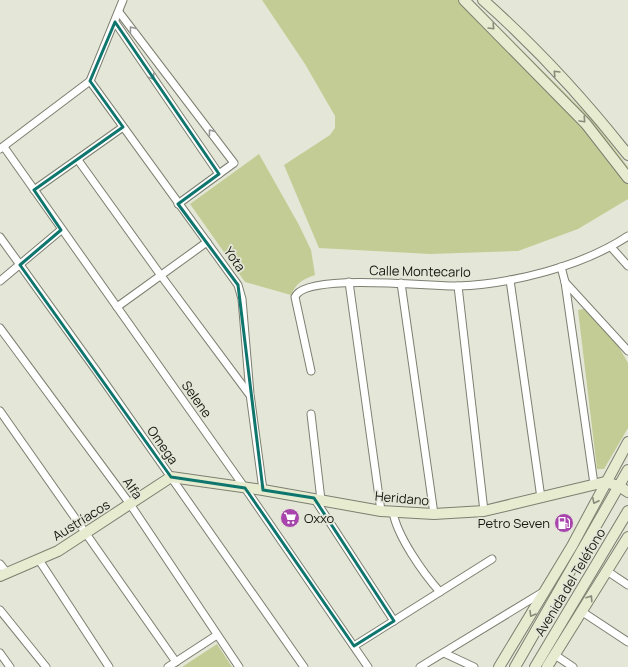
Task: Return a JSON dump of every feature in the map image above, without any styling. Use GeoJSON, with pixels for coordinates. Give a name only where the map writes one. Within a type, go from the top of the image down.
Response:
{"type":"FeatureCollection","features":[{"type":"Feature","properties":{"kind":"street"},"geometry":{"type":"LineString","coordinates":[[2,148],[90,81],[123,0]]}},
{"type":"Feature","properties":{"kind":"street"},"geometry":{"type":"LineString","coordinates":[[464,0],[586,124],[628,178]]}},
{"type":"Feature","properties":{"kind":"street"},"geometry":{"type":"LineString","coordinates":[[483,0],[524,39],[579,96],[628,155]]}},
{"type":"Feature","properties":{"kind":"street"},"geometry":{"type":"LineString","coordinates":[[119,12],[234,163],[178,204]]}},
{"type":"Feature","properties":{"kind":"street"},"geometry":{"type":"LineString","coordinates":[[115,22],[219,174]]}},
{"type":"Feature","properties":{"kind":"street","name":"Yota"},"geometry":{"type":"LineString","coordinates":[[90,81],[178,204],[234,278],[242,299],[250,394],[263,490]]}},
{"type":"Feature","properties":{"kind":"street"},"geometry":{"type":"LineString","coordinates":[[34,190],[123,127]]}},
{"type":"Feature","properties":{"kind":"street","name":"Selene"},"geometry":{"type":"LineString","coordinates":[[2,148],[34,190],[245,488],[368,667]]}},
{"type":"Feature","properties":{"kind":"street"},"geometry":{"type":"LineString","coordinates":[[78,160],[250,394]]}},
{"type":"Feature","properties":{"kind":"street"},"geometry":{"type":"LineString","coordinates":[[0,281],[61,230]]}},
{"type":"Feature","properties":{"kind":"street","name":"Calle Montecarlo"},"geometry":{"type":"LineString","coordinates":[[311,371],[295,298],[300,290],[350,282],[458,286],[510,280],[561,267],[611,247],[628,236]]}},
{"type":"Feature","properties":{"kind":"street","name":"Omega"},"geometry":{"type":"LineString","coordinates":[[0,237],[304,667]]}},
{"type":"Feature","properties":{"kind":"street"},"geometry":{"type":"LineString","coordinates":[[117,307],[162,276],[207,242]]}},
{"type":"Feature","properties":{"kind":"street"},"geometry":{"type":"LineString","coordinates":[[611,247],[628,266]]}},
{"type":"Feature","properties":{"kind":"street"},"geometry":{"type":"LineString","coordinates":[[561,267],[565,282],[594,484]]}},
{"type":"Feature","properties":{"kind":"street"},"geometry":{"type":"LineString","coordinates":[[510,280],[541,498]]}},
{"type":"Feature","properties":{"kind":"street"},"geometry":{"type":"LineString","coordinates":[[350,282],[381,511]]}},
{"type":"Feature","properties":{"kind":"street"},"geometry":{"type":"LineString","coordinates":[[565,282],[628,351]]}},
{"type":"Feature","properties":{"kind":"street"},"geometry":{"type":"LineString","coordinates":[[401,283],[434,514]]}},
{"type":"Feature","properties":{"kind":"street"},"geometry":{"type":"LineString","coordinates":[[458,286],[484,511]]}},
{"type":"Feature","properties":{"kind":"street","name":"Alfa"},"geometry":{"type":"LineString","coordinates":[[0,328],[130,504],[239,667]]}},
{"type":"Feature","properties":{"kind":"street"},"geometry":{"type":"LineString","coordinates":[[0,411],[176,662]]}},
{"type":"Feature","properties":{"kind":"street"},"geometry":{"type":"LineString","coordinates":[[311,414],[317,499],[394,620]]}},
{"type":"Feature","properties":{"kind":"street"},"geometry":{"type":"LineString","coordinates":[[499,667],[546,590],[628,442]]}},
{"type":"Feature","properties":{"kind":"street","name":"Avenida del Teléfono"},"geometry":{"type":"LineString","coordinates":[[515,667],[628,470]]}},
{"type":"Feature","properties":{"kind":"street","name":"Heridano"},"geometry":{"type":"LineString","coordinates":[[171,478],[263,490],[381,511],[434,514],[484,511],[605,482],[619,486],[628,492]]}},
{"type":"Feature","properties":{"kind":"street","name":"Austríacos"},"geometry":{"type":"LineString","coordinates":[[3,574],[39,560],[87,533],[171,478]]}},
{"type":"Feature","properties":{"kind":"street","name":"Avenida del Teléfono"},"geometry":{"type":"LineString","coordinates":[[535,667],[628,511]]}},
{"type":"Feature","properties":{"kind":"street"},"geometry":{"type":"LineString","coordinates":[[393,512],[395,523],[428,578],[440,592]]}},
{"type":"Feature","properties":{"kind":"street"},"geometry":{"type":"LineString","coordinates":[[547,667],[628,537]]}},
{"type":"Feature","properties":{"kind":"street"},"geometry":{"type":"LineString","coordinates":[[39,560],[109,667]]}},
{"type":"Feature","properties":{"kind":"street"},"geometry":{"type":"LineString","coordinates":[[354,646],[492,560]]}},
{"type":"Feature","properties":{"kind":"street"},"geometry":{"type":"LineString","coordinates":[[0,564],[3,574]]}},
{"type":"Feature","properties":{"kind":"street"},"geometry":{"type":"LineString","coordinates":[[607,572],[628,586]]}},
{"type":"Feature","properties":{"kind":"street"},"geometry":{"type":"LineString","coordinates":[[420,667],[546,590]]}},
{"type":"Feature","properties":{"kind":"street"},"geometry":{"type":"LineString","coordinates":[[0,610],[46,667]]}},
{"type":"Feature","properties":{"kind":"street"},"geometry":{"type":"LineString","coordinates":[[581,611],[628,642]]}},
{"type":"Feature","properties":{"kind":"street"},"geometry":{"type":"LineString","coordinates":[[561,624],[570,630]]}},
{"type":"Feature","properties":{"kind":"street"},"geometry":{"type":"LineString","coordinates":[[168,667],[217,635]]}},
{"type":"Feature","properties":{"kind":"street"},"geometry":{"type":"LineString","coordinates":[[0,653],[10,667]]}},
{"type":"Feature","properties":{"kind":"street"},"geometry":{"type":"LineString","coordinates":[[444,653],[474,667]]}},
{"type":"Feature","properties":{"kind":"street"},"geometry":{"type":"LineString","coordinates":[[554,655],[573,667]]}},
{"type":"Feature","properties":{"kind":"highlighted area"},"geometry":{"type":"Polygon","coordinates":[[[115,22],[219,174],[178,204],[238,285],[263,490],[314,498],[394,621],[354,646],[245,488],[171,477],[20,265],[61,230],[34,190],[123,127],[90,81],[115,22]]]}},
{"type":"Feature","properties":{"kind":"green space"},"geometry":{"type":"Polygon","coordinates":[[[262,0],[465,0],[484,12],[592,120],[628,167],[628,199],[578,229],[518,251],[430,254],[319,248],[284,165],[330,135],[335,128],[335,116],[305,64],[262,0]]]}},
{"type":"Feature","properties":{"kind":"green space"},"geometry":{"type":"Polygon","coordinates":[[[259,154],[299,225],[311,250],[315,275],[300,282],[295,287],[291,295],[245,282],[190,204],[259,154]]]}},
{"type":"Feature","properties":{"kind":"green space"},"geometry":{"type":"Polygon","coordinates":[[[588,308],[613,337],[628,363],[628,428],[604,469],[597,469],[578,310],[588,308]]]}},
{"type":"Feature","properties":{"kind":"green space"},"geometry":{"type":"Polygon","coordinates":[[[217,644],[232,667],[182,667],[217,644]]]}},
{"type":"Feature","properties":{"kind":"place","name":"Oxxo"},"geometry":{"type":"Point","coordinates":[290,518]}},
{"type":"Feature","properties":{"kind":"place","name":"Petro Seven"},"geometry":{"type":"Point","coordinates":[564,523]}}]}
